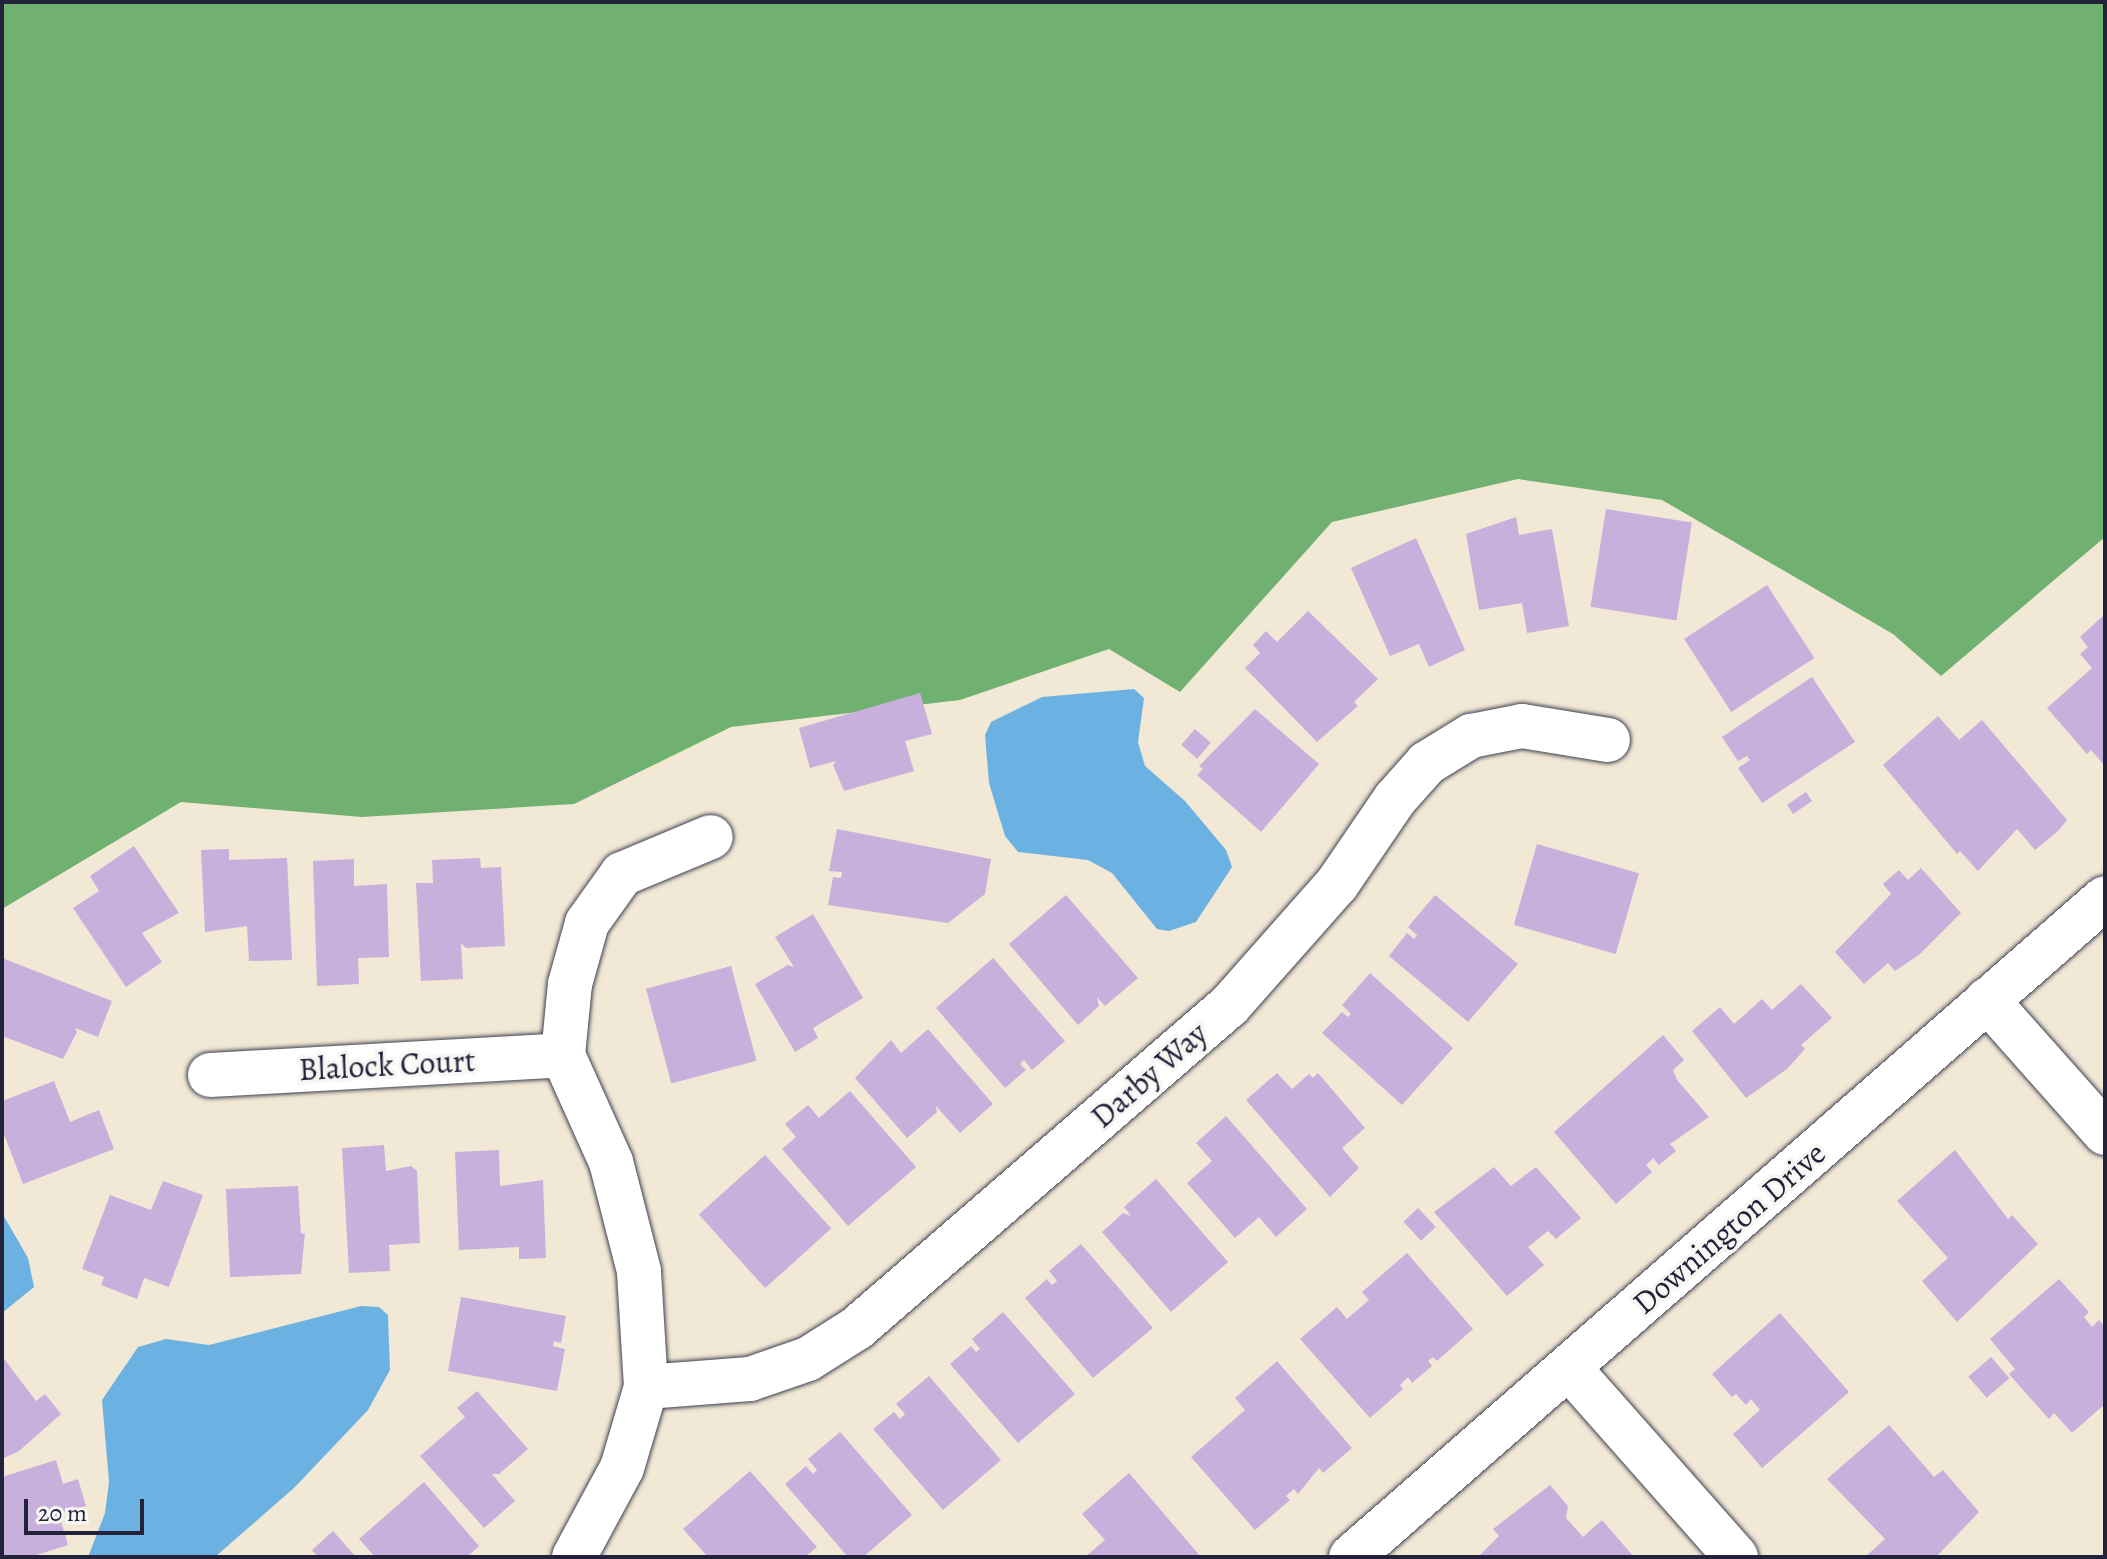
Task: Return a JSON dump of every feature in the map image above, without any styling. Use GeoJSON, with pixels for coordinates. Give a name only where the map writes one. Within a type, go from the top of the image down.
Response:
{"type":"FeatureCollection","features":[{"type":"Feature","properties":{"kind":"street","name":"Darby Way"},"geometry":{"type":"LineString","coordinates":[[646,1387],[750,1379],[808,1359],[857,1328],[1229,1006],[1312,916],[1427,763],[1471,736],[1522,726],[1608,740]]}},
{"type":"Feature","properties":{"kind":"street"},"geometry":{"type":"LineString","coordinates":[[574,1557],[622,1468],[646,1387],[639,1271],[611,1162],[563,1055],[570,984],[587,923],[622,874],[711,837]]}},
{"type":"Feature","properties":{"kind":"street","name":"Downington Drive"},"geometry":{"type":"LineString","coordinates":[[1351,1557],[2105,898]]}},
{"type":"Feature","properties":{"kind":"street"},"geometry":{"type":"LineString","coordinates":[[1987,1000],[2105,1133]]}},
{"type":"Feature","properties":{"kind":"street","name":"Blalock Court"},"geometry":{"type":"LineString","coordinates":[[210,1075],[563,1055]]}},
{"type":"Feature","properties":{"kind":"street"},"geometry":{"type":"LineString","coordinates":[[1569,1368],[1736,1557]]}},
{"type":"Feature","properties":{"kind":"green space"},"geometry":{"type":"Polygon","coordinates":[[[2,2],[2105,2],[2105,537],[1941,676],[1893,634],[1662,500],[1518,479],[1332,522],[1180,692],[1109,649],[960,700],[731,727],[574,804],[362,817],[181,802],[2,909],[2,2]]]}},
{"type":"Feature","properties":{"kind":"water"},"geometry":{"type":"Polygon","coordinates":[[[1134,689],[1144,698],[1138,742],[1145,766],[1185,801],[1226,850],[1232,867],[1196,922],[1169,931],[1157,929],[1112,873],[1088,860],[1018,852],[1005,836],[989,783],[985,735],[991,722],[1042,697],[1134,689]]]}},
{"type":"Feature","properties":{"kind":"water"},"geometry":{"type":"Polygon","coordinates":[[[2,1213],[28,1258],[34,1287],[2,1313],[2,1213]]]}},
{"type":"Feature","properties":{"kind":"water"},"geometry":{"type":"Polygon","coordinates":[[[361,1306],[379,1307],[388,1315],[390,1370],[368,1410],[295,1487],[215,1557],[88,1557],[105,1513],[109,1482],[102,1400],[138,1347],[166,1339],[209,1345],[361,1306]]]}},
{"type":"Feature","properties":{"kind":"building"},"geometry":{"type":"Polygon","coordinates":[[[1606,509],[1692,523],[1676,620],[1591,607],[1606,509]]]}},
{"type":"Feature","properties":{"kind":"building"},"geometry":{"type":"Polygon","coordinates":[[[1516,517],[1519,535],[1552,529],[1569,626],[1527,633],[1522,603],[1479,610],[1466,534],[1516,517]]]}},
{"type":"Feature","properties":{"kind":"building"},"geometry":{"type":"Polygon","coordinates":[[[1416,538],[1465,650],[1429,667],[1419,644],[1390,656],[1351,568],[1416,538]]]}},
{"type":"Feature","properties":{"kind":"building"},"geometry":{"type":"Polygon","coordinates":[[[1767,585],[1814,658],[1731,712],[1684,639],[1767,585]]]}},
{"type":"Feature","properties":{"kind":"building"},"geometry":{"type":"Polygon","coordinates":[[[1308,611],[1378,679],[1354,702],[1358,706],[1317,742],[1245,668],[1260,653],[1253,645],[1266,631],[1277,642],[1308,611]]]}},
{"type":"Feature","properties":{"kind":"building"},"geometry":{"type":"Polygon","coordinates":[[[2105,614],[2105,766],[2091,750],[2087,754],[2047,708],[2092,668],[2080,654],[2088,647],[2080,637],[2105,614]]]}},
{"type":"Feature","properties":{"kind":"building"},"geometry":{"type":"Polygon","coordinates":[[[1812,677],[1855,742],[1762,803],[1738,768],[1750,760],[1747,756],[1738,761],[1722,737],[1812,677]]]}},
{"type":"Feature","properties":{"kind":"building"},"geometry":{"type":"Polygon","coordinates":[[[920,693],[932,734],[905,741],[914,771],[844,791],[833,765],[836,761],[810,768],[799,728],[920,693]]]}},
{"type":"Feature","properties":{"kind":"building"},"geometry":{"type":"Polygon","coordinates":[[[1255,709],[1319,764],[1261,832],[1197,775],[1203,769],[1199,766],[1255,709]]]}},
{"type":"Feature","properties":{"kind":"building"},"geometry":{"type":"Polygon","coordinates":[[[1938,716],[1959,740],[1982,720],[2067,820],[2059,830],[2035,850],[2017,829],[1978,871],[1960,851],[1957,854],[1883,765],[1938,716]]]}},
{"type":"Feature","properties":{"kind":"building"},"geometry":{"type":"Polygon","coordinates":[[[1195,729],[1211,743],[1197,759],[1181,745],[1195,729]]]}},
{"type":"Feature","properties":{"kind":"building"},"geometry":{"type":"Polygon","coordinates":[[[1806,792],[1812,801],[1793,814],[1787,805],[1806,792]]]}},
{"type":"Feature","properties":{"kind":"building"},"geometry":{"type":"Polygon","coordinates":[[[837,829],[991,859],[985,894],[948,923],[828,905],[833,877],[841,878],[842,872],[829,871],[837,829]]]}},
{"type":"Feature","properties":{"kind":"building"},"geometry":{"type":"Polygon","coordinates":[[[1537,844],[1639,873],[1616,954],[1514,925],[1537,844]]]}},
{"type":"Feature","properties":{"kind":"building"},"geometry":{"type":"Polygon","coordinates":[[[134,846],[179,913],[142,933],[162,962],[126,987],[73,908],[99,891],[90,876],[134,846]]]}},
{"type":"Feature","properties":{"kind":"building"},"geometry":{"type":"Polygon","coordinates":[[[229,849],[229,860],[287,858],[292,960],[249,961],[247,926],[205,932],[201,850],[229,849]]]}},
{"type":"Feature","properties":{"kind":"building"},"geometry":{"type":"Polygon","coordinates":[[[480,858],[481,868],[501,867],[505,946],[466,948],[461,943],[463,979],[421,981],[416,883],[433,883],[432,860],[480,858]]]}},
{"type":"Feature","properties":{"kind":"building"},"geometry":{"type":"Polygon","coordinates":[[[354,859],[354,886],[387,884],[389,957],[358,958],[359,984],[317,986],[313,861],[354,859]]]}},
{"type":"Feature","properties":{"kind":"building"},"geometry":{"type":"Polygon","coordinates":[[[1921,868],[1961,913],[1920,954],[1895,971],[1888,963],[1864,984],[1835,952],[1891,894],[1883,884],[1899,870],[1908,880],[1921,868]]]}},
{"type":"Feature","properties":{"kind":"building"},"geometry":{"type":"Polygon","coordinates":[[[1066,895],[1138,978],[1105,1006],[1097,997],[1099,1006],[1078,1025],[1009,944],[1066,895]]]}},
{"type":"Feature","properties":{"kind":"building"},"geometry":{"type":"Polygon","coordinates":[[[1435,895],[1518,964],[1468,1022],[1389,956],[1407,933],[1414,939],[1417,935],[1408,927],[1435,895]]]}},
{"type":"Feature","properties":{"kind":"building"},"geometry":{"type":"Polygon","coordinates":[[[813,914],[863,998],[813,1028],[818,1038],[795,1052],[755,984],[788,965],[794,967],[775,937],[813,914]]]}},
{"type":"Feature","properties":{"kind":"building"},"geometry":{"type":"Polygon","coordinates":[[[2,958],[112,1001],[98,1037],[75,1028],[77,1032],[63,1059],[2,1036],[2,958]]]}},
{"type":"Feature","properties":{"kind":"building"},"geometry":{"type":"Polygon","coordinates":[[[993,958],[1065,1041],[1032,1070],[1024,1060],[1020,1064],[1026,1070],[1005,1088],[936,1008],[993,958]]]}},
{"type":"Feature","properties":{"kind":"building"},"geometry":{"type":"Polygon","coordinates":[[[731,966],[756,1061],[671,1083],[646,989],[731,966]]]}},
{"type":"Feature","properties":{"kind":"building"},"geometry":{"type":"Polygon","coordinates":[[[1370,973],[1453,1048],[1402,1105],[1322,1033],[1342,1012],[1348,1017],[1351,1014],[1342,1005],[1370,973]]]}},
{"type":"Feature","properties":{"kind":"building"},"geometry":{"type":"Polygon","coordinates":[[[1801,984],[1832,1018],[1801,1045],[1805,1049],[1787,1069],[1746,1098],[1692,1031],[1720,1007],[1734,1024],[1762,999],[1772,1010],[1801,984]]]}},
{"type":"Feature","properties":{"kind":"building"},"geometry":{"type":"Polygon","coordinates":[[[928,1029],[993,1104],[960,1133],[936,1106],[937,1112],[907,1138],[855,1078],[891,1040],[901,1053],[928,1029]]]}},
{"type":"Feature","properties":{"kind":"building"},"geometry":{"type":"Polygon","coordinates":[[[1663,1035],[1684,1060],[1673,1070],[1677,1080],[1709,1117],[1670,1144],[1676,1151],[1659,1165],[1653,1158],[1646,1165],[1652,1172],[1616,1204],[1554,1132],[1663,1035]]]}},
{"type":"Feature","properties":{"kind":"building"},"geometry":{"type":"Polygon","coordinates":[[[1277,1073],[1292,1089],[1309,1074],[1313,1078],[1318,1073],[1365,1128],[1342,1148],[1359,1168],[1330,1197],[1246,1100],[1277,1073]]]}},
{"type":"Feature","properties":{"kind":"building"},"geometry":{"type":"Polygon","coordinates":[[[54,1081],[70,1122],[99,1110],[114,1149],[23,1184],[2,1129],[2,1101],[54,1081]]]}},
{"type":"Feature","properties":{"kind":"building"},"geometry":{"type":"Polygon","coordinates":[[[850,1091],[916,1167],[848,1226],[782,1149],[796,1137],[785,1124],[808,1105],[819,1118],[850,1091]]]}},
{"type":"Feature","properties":{"kind":"building"},"geometry":{"type":"Polygon","coordinates":[[[1226,1116],[1307,1209],[1276,1237],[1259,1217],[1235,1238],[1187,1183],[1212,1161],[1196,1143],[1226,1116]]]}},
{"type":"Feature","properties":{"kind":"building"},"geometry":{"type":"Polygon","coordinates":[[[384,1145],[386,1171],[411,1166],[417,1171],[420,1243],[389,1245],[390,1271],[349,1273],[342,1148],[384,1145]]]}},
{"type":"Feature","properties":{"kind":"building"},"geometry":{"type":"Polygon","coordinates":[[[499,1150],[500,1186],[543,1180],[546,1258],[519,1259],[519,1247],[459,1250],[455,1152],[499,1150]]]}},
{"type":"Feature","properties":{"kind":"building"},"geometry":{"type":"Polygon","coordinates":[[[1955,1150],[2008,1219],[2012,1215],[2038,1244],[1957,1322],[1922,1281],[1948,1258],[1897,1201],[1955,1150]]]}},
{"type":"Feature","properties":{"kind":"building"},"geometry":{"type":"Polygon","coordinates":[[[765,1155],[831,1229],[765,1288],[699,1215],[765,1155]]]}},
{"type":"Feature","properties":{"kind":"building"},"geometry":{"type":"Polygon","coordinates":[[[1494,1167],[1511,1186],[1536,1167],[1581,1218],[1556,1239],[1548,1231],[1528,1247],[1544,1265],[1507,1296],[1434,1212],[1494,1167]]]}},
{"type":"Feature","properties":{"kind":"building"},"geometry":{"type":"Polygon","coordinates":[[[1156,1179],[1228,1262],[1171,1312],[1102,1232],[1123,1213],[1131,1216],[1124,1207],[1156,1179]]]}},
{"type":"Feature","properties":{"kind":"building"},"geometry":{"type":"Polygon","coordinates":[[[163,1181],[203,1195],[169,1287],[144,1278],[137,1299],[101,1285],[104,1277],[82,1269],[110,1195],[151,1210],[163,1181]]]}},
{"type":"Feature","properties":{"kind":"building"},"geometry":{"type":"Polygon","coordinates":[[[298,1186],[301,1234],[305,1233],[301,1274],[230,1277],[226,1189],[298,1186]]]}},
{"type":"Feature","properties":{"kind":"building"},"geometry":{"type":"Polygon","coordinates":[[[1418,1208],[1436,1227],[1421,1241],[1403,1222],[1418,1208]]]}},
{"type":"Feature","properties":{"kind":"building"},"geometry":{"type":"Polygon","coordinates":[[[1081,1244],[1153,1328],[1093,1378],[1025,1298],[1047,1279],[1052,1285],[1057,1281],[1049,1271],[1081,1244]]]}},
{"type":"Feature","properties":{"kind":"building"},"geometry":{"type":"Polygon","coordinates":[[[1407,1253],[1473,1329],[1437,1361],[1433,1357],[1428,1361],[1432,1366],[1412,1383],[1408,1377],[1400,1385],[1403,1389],[1370,1418],[1300,1339],[1337,1307],[1347,1319],[1369,1300],[1362,1292],[1407,1253]]]}},
{"type":"Feature","properties":{"kind":"building"},"geometry":{"type":"Polygon","coordinates":[[[2059,1279],[2089,1312],[2084,1317],[2092,1327],[2099,1320],[2105,1327],[2105,1404],[2072,1433],[2054,1413],[2049,1419],[2009,1374],[2015,1369],[1990,1339],[2059,1279]]]}},
{"type":"Feature","properties":{"kind":"building"},"geometry":{"type":"Polygon","coordinates":[[[461,1297],[566,1316],[561,1343],[554,1341],[553,1346],[565,1349],[557,1391],[448,1371],[461,1297]]]}},
{"type":"Feature","properties":{"kind":"building"},"geometry":{"type":"Polygon","coordinates":[[[1003,1312],[1075,1394],[1018,1443],[950,1364],[971,1346],[976,1352],[980,1349],[972,1339],[1003,1312]]]}},
{"type":"Feature","properties":{"kind":"building"},"geometry":{"type":"Polygon","coordinates":[[[1780,1313],[1849,1392],[1762,1468],[1733,1434],[1760,1410],[1751,1399],[1746,1405],[1736,1394],[1732,1397],[1712,1374],[1780,1313]]]}},
{"type":"Feature","properties":{"kind":"building"},"geometry":{"type":"Polygon","coordinates":[[[2,1356],[36,1401],[45,1394],[61,1414],[19,1451],[2,1459],[2,1356]]]}},
{"type":"Feature","properties":{"kind":"building"},"geometry":{"type":"Polygon","coordinates":[[[1991,1357],[2009,1378],[1987,1398],[1968,1377],[1991,1357]]]}},
{"type":"Feature","properties":{"kind":"building"},"geometry":{"type":"Polygon","coordinates":[[[1277,1361],[1352,1448],[1323,1473],[1319,1468],[1298,1494],[1294,1489],[1286,1496],[1290,1500],[1255,1530],[1191,1457],[1245,1410],[1235,1398],[1277,1361]]]}},
{"type":"Feature","properties":{"kind":"building"},"geometry":{"type":"Polygon","coordinates":[[[929,1376],[1001,1460],[943,1510],[873,1429],[894,1412],[900,1419],[905,1414],[896,1404],[929,1376]]]}},
{"type":"Feature","properties":{"kind":"building"},"geometry":{"type":"Polygon","coordinates":[[[477,1391],[528,1449],[499,1474],[492,1474],[515,1501],[484,1528],[420,1456],[465,1417],[457,1408],[477,1391]]]}},
{"type":"Feature","properties":{"kind":"building"},"geometry":{"type":"Polygon","coordinates":[[[1889,1425],[1934,1477],[1943,1470],[1979,1512],[1936,1557],[1865,1557],[1885,1539],[1827,1479],[1889,1425]]]}},
{"type":"Feature","properties":{"kind":"building"},"geometry":{"type":"Polygon","coordinates":[[[840,1432],[912,1515],[863,1557],[848,1557],[785,1484],[806,1466],[813,1474],[817,1470],[808,1459],[840,1432]]]}},
{"type":"Feature","properties":{"kind":"building"},"geometry":{"type":"Polygon","coordinates":[[[56,1460],[63,1484],[78,1479],[86,1506],[59,1514],[68,1545],[30,1557],[2,1557],[2,1477],[56,1460]]]}},
{"type":"Feature","properties":{"kind":"building"},"geometry":{"type":"Polygon","coordinates":[[[750,1471],[817,1547],[805,1557],[708,1557],[683,1529],[750,1471]]]}},
{"type":"Feature","properties":{"kind":"building"},"geometry":{"type":"Polygon","coordinates":[[[1129,1473],[1201,1557],[1085,1557],[1105,1540],[1082,1514],[1129,1473]]]}},
{"type":"Feature","properties":{"kind":"building"},"geometry":{"type":"Polygon","coordinates":[[[424,1482],[479,1546],[467,1557],[375,1557],[359,1539],[424,1482]]]}},
{"type":"Feature","properties":{"kind":"building"},"geometry":{"type":"Polygon","coordinates":[[[1550,1485],[1568,1506],[1566,1518],[1583,1537],[1602,1520],[1634,1557],[1478,1557],[1499,1536],[1493,1529],[1550,1485]]]}},
{"type":"Feature","properties":{"kind":"building"},"geometry":{"type":"Polygon","coordinates":[[[333,1531],[356,1557],[318,1557],[312,1550],[333,1531]]]}}]}
